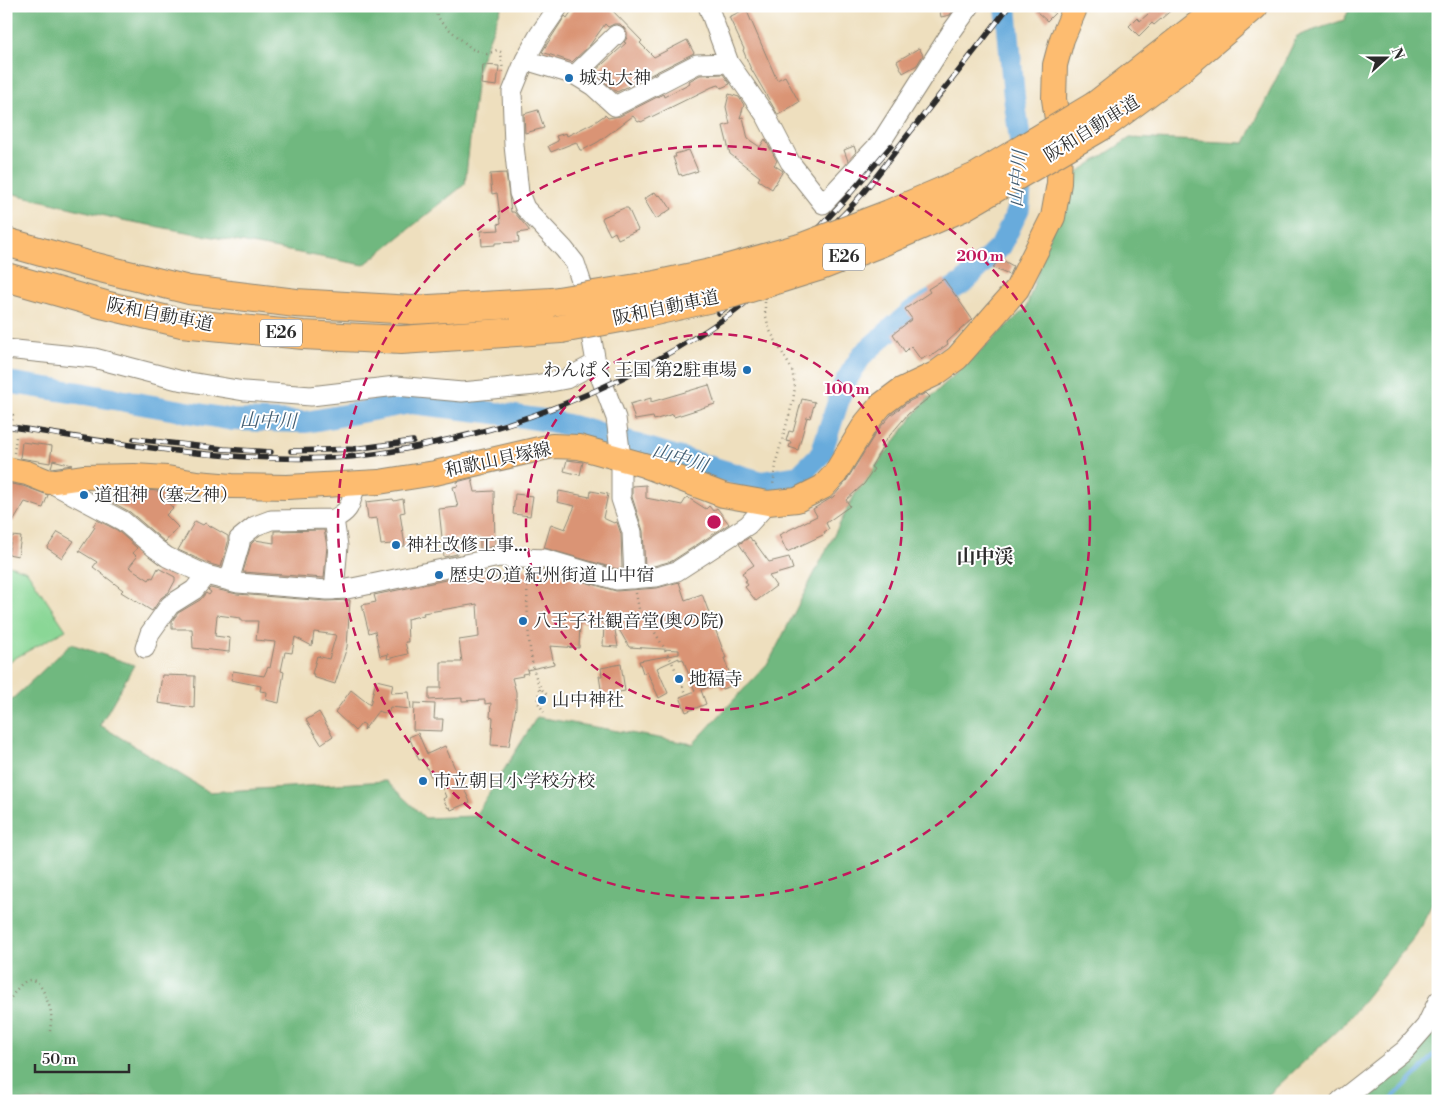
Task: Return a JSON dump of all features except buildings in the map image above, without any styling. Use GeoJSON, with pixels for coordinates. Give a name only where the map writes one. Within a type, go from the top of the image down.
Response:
{"type":"FeatureCollection","features":[{"type":"Feature","properties":{"kind":"highway"},"geometry":{"type":"LineString","coordinates":[[1100,115],[1208,6]]}},
{"type":"Feature","properties":{"kind":"highway","name":"阪和自動車道"},"geometry":{"type":"LineString","coordinates":[[6,278],[181,323],[294,334],[402,340],[561,330],[642,314],[734,293],[818,267],[961,208],[1100,115],[1223,6]]}},
{"type":"Feature","properties":{"kind":"highway","name":"阪和自動車道"},"geometry":{"type":"LineString","coordinates":[[6,242],[84,264],[190,290],[296,303],[412,310],[552,302],[655,284],[711,273],[800,248],[889,214],[976,177],[1100,115],[1181,68],[1254,6]]}},
{"type":"Feature","properties":{"kind":"highway"},"geometry":{"type":"LineString","coordinates":[[1181,68],[1265,6]]}},
{"type":"Feature","properties":{"kind":"main road","name":"和歌山貝塚線"},"geometry":{"type":"LineString","coordinates":[[49,482],[83,477],[134,476],[232,486],[287,487],[357,484],[435,473],[552,446],[579,447],[621,453],[644,465],[723,495],[797,500],[823,486],[835,474],[866,423],[881,405],[901,390],[935,374],[957,358],[1017,289],[1053,217],[1059,183],[1060,140],[1054,99],[1055,65],[1062,39],[1076,6]]}},
{"type":"Feature","properties":{"kind":"main road"},"geometry":{"type":"LineString","coordinates":[[13,462],[27,473],[49,482]]}},
{"type":"Feature","properties":{"kind":"street"},"geometry":{"type":"LineString","coordinates":[[559,6],[525,60],[512,92],[514,145],[519,193],[525,208],[575,263],[582,284],[596,363],[616,418],[621,453],[621,499],[632,532],[634,579]]}},
{"type":"Feature","properties":{"kind":"street"},"geometry":{"type":"LineString","coordinates":[[715,12],[729,63],[766,116],[790,162],[823,204],[881,142],[970,6]]}},
{"type":"Feature","properties":{"kind":"street"},"geometry":{"type":"LineString","coordinates":[[575,75],[616,35]]}},
{"type":"Feature","properties":{"kind":"street"},"geometry":{"type":"LineString","coordinates":[[525,60],[575,75],[593,86],[615,106],[697,64],[729,63]]}},
{"type":"Feature","properties":{"kind":"street"},"geometry":{"type":"LineString","coordinates":[[6,349],[94,358],[178,380],[225,388],[311,396],[396,386],[462,392],[535,385],[566,379],[596,363]]}},
{"type":"Feature","properties":{"kind":"street"},"geometry":{"type":"LineString","coordinates":[[49,482],[123,521],[167,557],[206,575],[229,581],[334,590],[362,586],[499,557],[545,559],[616,580],[656,577],[677,572],[748,524],[770,497]]}},
{"type":"Feature","properties":{"kind":"street"},"geometry":{"type":"LineString","coordinates":[[229,581],[240,543],[239,539],[255,526],[271,520],[334,519],[345,513],[351,505],[352,494],[357,484]]}},
{"type":"Feature","properties":{"kind":"street"},"geometry":{"type":"LineString","coordinates":[[334,519],[338,546],[334,590]]}},
{"type":"Feature","properties":{"kind":"street"},"geometry":{"type":"LineString","coordinates":[[145,648],[150,633],[170,605],[194,590],[206,575]]}},
{"type":"Feature","properties":{"kind":"street"},"geometry":{"type":"LineString","coordinates":[[1340,1101],[1405,1050],[1426,1026],[1438,1001]]}},
{"type":"Feature","properties":{"kind":"path"},"geometry":{"type":"LineString","coordinates":[[431,6],[442,23],[472,49],[486,54],[497,50],[501,52],[503,77],[507,87],[512,92]]}},
{"type":"Feature","properties":{"kind":"path"},"geometry":{"type":"LineString","coordinates":[[766,302],[765,312],[769,329],[792,370],[795,386],[770,497]]}},
{"type":"Feature","properties":{"kind":"path"},"geometry":{"type":"LineString","coordinates":[[7,431],[10,432],[13,415],[8,414]]}},
{"type":"Feature","properties":{"kind":"path"},"geometry":{"type":"LineString","coordinates":[[13,462],[16,437]]}},
{"type":"Feature","properties":{"kind":"path"},"geometry":{"type":"LineString","coordinates":[[527,558],[529,653],[540,687],[545,694],[550,696]]}},
{"type":"Feature","properties":{"kind":"path"},"geometry":{"type":"LineString","coordinates":[[639,609],[646,617],[671,660],[686,693]]}},
{"type":"Feature","properties":{"kind":"path"},"geometry":{"type":"LineString","coordinates":[[540,687],[537,701],[544,712]]}},
{"type":"Feature","properties":{"kind":"path"},"geometry":{"type":"LineString","coordinates":[[6,1006],[21,983],[29,980],[36,981],[42,989],[52,1012],[50,1033]]}},
{"type":"Feature","properties":{"kind":"green space"},"geometry":{"type":"Polygon","coordinates":[[[6,6],[502,6],[478,67],[465,184],[364,265],[122,220],[6,192],[6,6]]]}},
{"type":"Feature","properties":{"kind":"green space"},"geometry":{"type":"Polygon","coordinates":[[[1351,6],[1438,6],[1438,892],[1416,935],[1346,1022],[1262,1101],[6,1101],[6,705],[71,644],[134,665],[100,725],[209,792],[386,781],[425,818],[475,816],[537,717],[693,744],[769,662],[855,494],[921,406],[1026,308],[1069,178],[1130,138],[1245,143],[1297,36],[1344,20],[1351,6]]]}},
{"type":"Feature","properties":{"kind":"green space"},"geometry":{"type":"Polygon","coordinates":[[[6,564],[27,571],[66,630],[6,663],[6,564]]]}},
{"type":"Feature","properties":{"kind":"green space"},"geometry":{"type":"Polygon","coordinates":[[[1438,1018],[1438,1101],[1358,1101],[1417,1056],[1438,1018]]]}},
{"type":"Feature","properties":{"kind":"waterway","name":"山中川"},"geometry":{"type":"LineString","coordinates":[[6,382],[233,420],[306,422],[411,403],[488,412],[550,421],[584,429],[761,482],[799,476],[821,454],[844,384],[862,355],[912,311],[963,283],[1001,246],[1019,208],[1023,161],[1014,97],[1006,6]]}},
{"type":"Feature","properties":{"kind":"waterway"},"geometry":{"type":"LineString","coordinates":[[1389,1101],[1422,1069],[1438,1050]]}},
{"type":"Feature","properties":{"kind":"railway"},"geometry":{"type":"LineString","coordinates":[[6,426],[126,445],[207,454],[288,458],[341,457],[394,451],[473,434],[513,422],[590,393],[664,356],[734,312],[815,242],[869,186],[1009,6]]}},
{"type":"Feature","properties":{"kind":"railway"},"geometry":{"type":"LineString","coordinates":[[719,313],[771,271],[821,226],[891,146]]}},
{"type":"Feature","properties":{"kind":"railway"},"geometry":{"type":"LineString","coordinates":[[134,439],[271,452]]}},
{"type":"Feature","properties":{"kind":"railway"},"geometry":{"type":"LineString","coordinates":[[291,451],[354,449],[413,441]]}},
{"type":"Feature","properties":{"kind":"place","name":"城丸大神"},"geometry":{"type":"Point","coordinates":[569,78]}},
{"type":"Feature","properties":{"kind":"place","name":"わんぱく王国 第2駐車場"},"geometry":{"type":"Point","coordinates":[747,370]}},
{"type":"Feature","properties":{"kind":"place","name":"道祖神（塞之神）"},"geometry":{"type":"Point","coordinates":[84,495]}},
{"type":"Feature","properties":{"kind":"place","name":"神社改修工事…"},"geometry":{"type":"Point","coordinates":[396,545]}},
{"type":"Feature","properties":{"kind":"place","name":"歴史の道 紀州街道 山中宿"},"geometry":{"type":"Point","coordinates":[439,575]}},
{"type":"Feature","properties":{"kind":"place","name":"八王子社観音堂(奥の院)"},"geometry":{"type":"Point","coordinates":[523,621]}},
{"type":"Feature","properties":{"kind":"place","name":"地福寺"},"geometry":{"type":"Point","coordinates":[679,679]}},
{"type":"Feature","properties":{"kind":"place","name":"山中神社"},"geometry":{"type":"Point","coordinates":[542,700]}},
{"type":"Feature","properties":{"kind":"place","name":"市立朝日小学校分校"},"geometry":{"type":"Point","coordinates":[423,781]}},
{"type":"Feature","properties":{"kind":"district","name":"山中渓"},"geometry":{"type":"Point","coordinates":[985,557]}}]}
